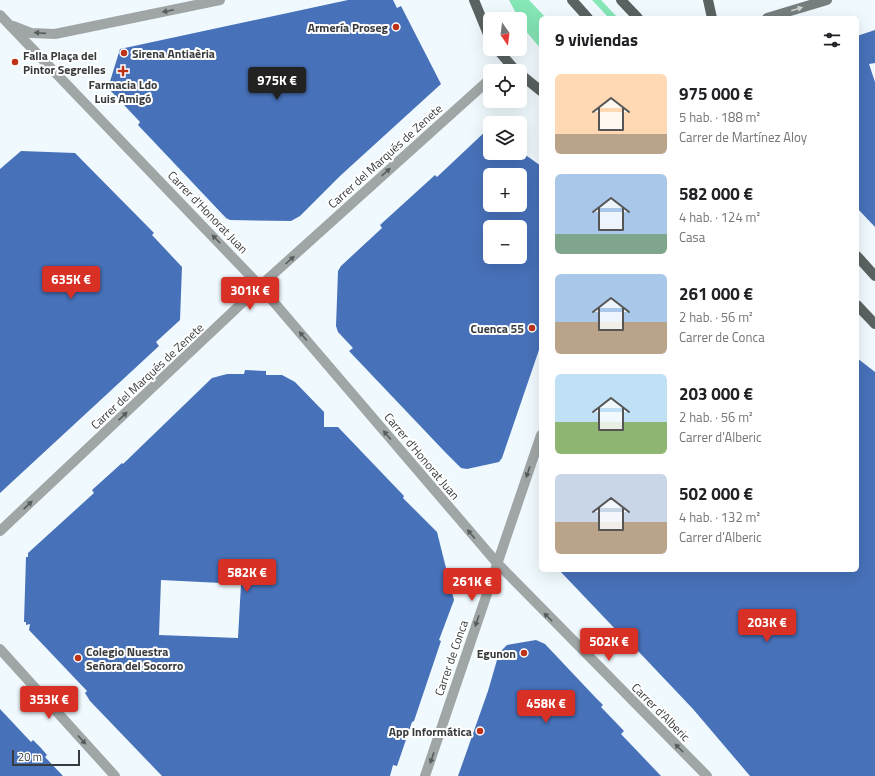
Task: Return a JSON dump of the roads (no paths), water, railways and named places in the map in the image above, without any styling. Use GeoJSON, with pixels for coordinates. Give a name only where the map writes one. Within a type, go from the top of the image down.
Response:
{"type":"FeatureCollection","features":[{"type":"Feature","properties":{"kind":"main road"},"geometry":{"type":"LineString","coordinates":[[474,0],[483,22]]}},
{"type":"Feature","properties":{"kind":"main road"},"geometry":{"type":"LineString","coordinates":[[572,0],[586,16]]}},
{"type":"Feature","properties":{"kind":"main road"},"geometry":{"type":"LineString","coordinates":[[621,0],[636,16]]}},
{"type":"Feature","properties":{"kind":"main road"},"geometry":{"type":"LineString","coordinates":[[708,0],[712,16]]}},
{"type":"Feature","properties":{"kind":"main road"},"geometry":{"type":"LineString","coordinates":[[775,16],[827,0]]}},
{"type":"Feature","properties":{"kind":"main road"},"geometry":{"type":"LineString","coordinates":[[527,80],[539,89]]}},
{"type":"Feature","properties":{"kind":"main road"},"geometry":{"type":"LineString","coordinates":[[859,258],[875,275]]}},
{"type":"Feature","properties":{"kind":"main road"},"geometry":{"type":"LineString","coordinates":[[859,304],[875,318]]}},
{"type":"Feature","properties":{"kind":"main road"},"geometry":{"type":"LineString","coordinates":[[859,307],[875,324]]}},
{"type":"Feature","properties":{"kind":"street"},"geometry":{"type":"LineString","coordinates":[[8,24],[31,33],[55,34],[220,0]]}},
{"type":"Feature","properties":{"kind":"street","name":"Carrer d'Honorat Juan"},"geometry":{"type":"LineString","coordinates":[[0,15],[260,286],[497,563]]}},
{"type":"Feature","properties":{"kind":"street","name":"Carrer del Marqués de Zenete"},"geometry":{"type":"LineString","coordinates":[[0,531],[260,286],[483,85]]}},
{"type":"Feature","properties":{"kind":"street","name":"Carrer de Conca"},"geometry":{"type":"LineString","coordinates":[[425,776],[539,441]]}},
{"type":"Feature","properties":{"kind":"street","name":"Carrer d'Alberic"},"geometry":{"type":"LineString","coordinates":[[497,563],[707,776]]}},
{"type":"Feature","properties":{"kind":"street"},"geometry":{"type":"LineString","coordinates":[[0,649],[115,776]]}},
{"type":"Feature","properties":{"kind":"place","name":"Armería Proseg"},"geometry":{"type":"Point","coordinates":[396,27]}},
{"type":"Feature","properties":{"kind":"place","name":"Sirena Antiaèria"},"geometry":{"type":"Point","coordinates":[124,53]}},
{"type":"Feature","properties":{"kind":"place","name":"Falla Plaça del Pintor Segrelles"},"geometry":{"type":"Point","coordinates":[15,62]}},
{"type":"Feature","properties":{"kind":"place","name":"Farmacia Ldo Luis Amigó"},"geometry":{"type":"Point","coordinates":[123,71]}},
{"type":"Feature","properties":{"kind":"place","name":"Cuenca 55"},"geometry":{"type":"Point","coordinates":[532,328]}},
{"type":"Feature","properties":{"kind":"place","name":"Egunon"},"geometry":{"type":"Point","coordinates":[524,653]}},
{"type":"Feature","properties":{"kind":"place","name":"Colegio Nuestra Señora del Socorro"},"geometry":{"type":"Point","coordinates":[78,658]}},
{"type":"Feature","properties":{"kind":"place","name":"App Informática"},"geometry":{"type":"Point","coordinates":[480,731]}}]}
